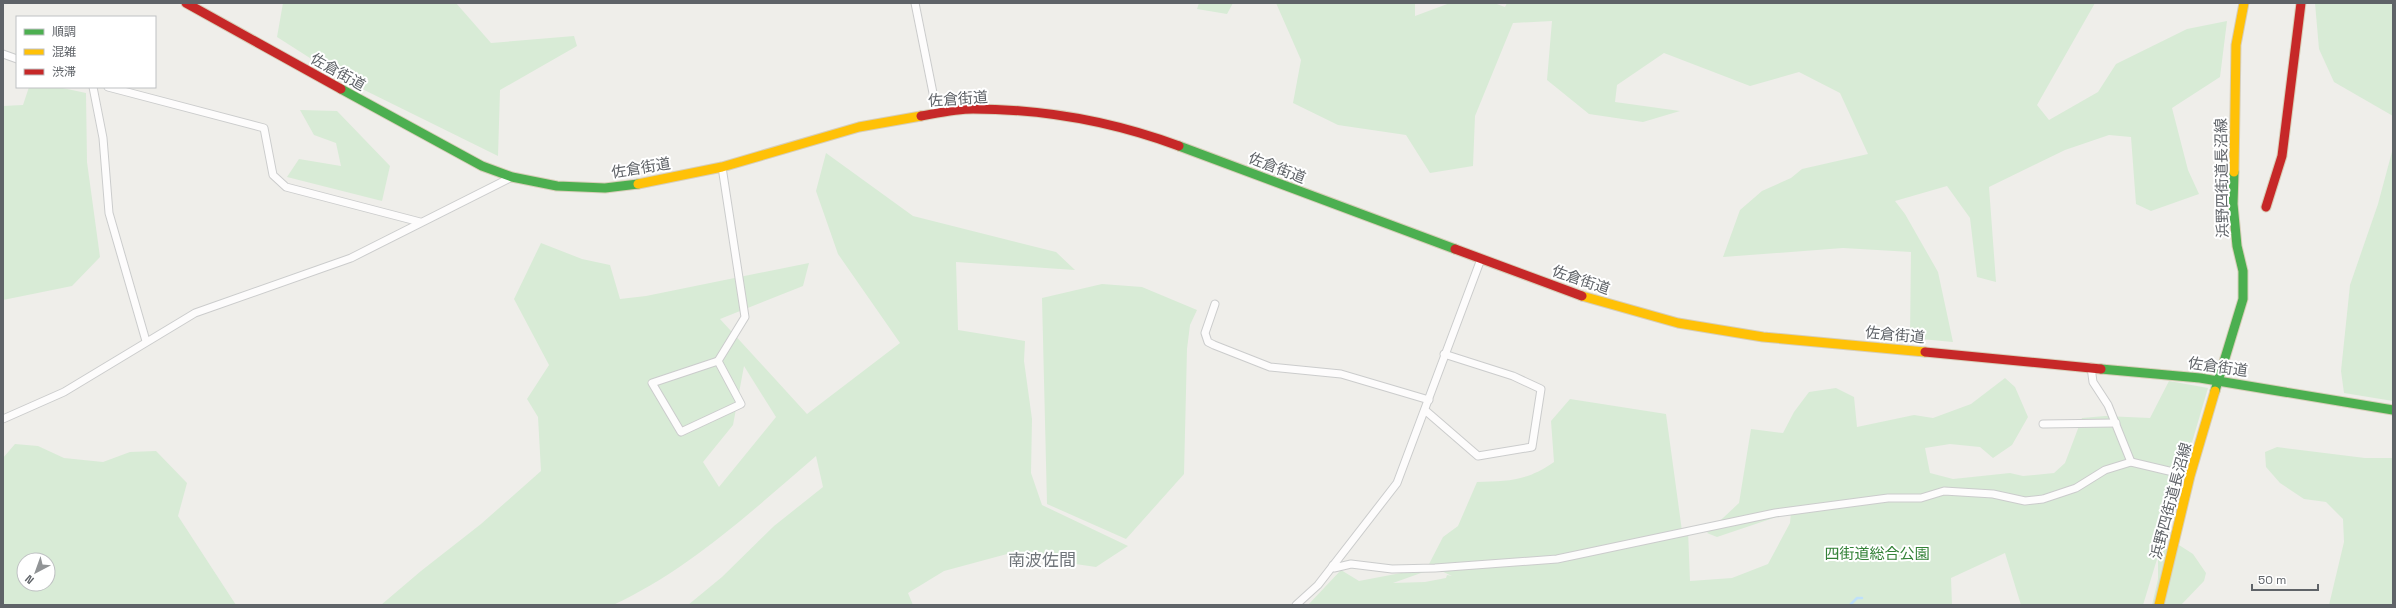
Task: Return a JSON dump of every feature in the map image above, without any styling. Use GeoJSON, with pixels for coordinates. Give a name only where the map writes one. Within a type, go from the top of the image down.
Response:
{"type":"FeatureCollection","features":[{"type":"Feature","properties":{"kind":"main road","name":"佐倉街道"},"geometry":{"type":"LineString","coordinates":[[186,3],[482,166],[512,177],[557,186],[605,188],[667,179],[722,166],[859,128],[937,113],[971,110],[1021,111],[1093,121],[1170,143],[1589,299],[1678,324],[1763,337],[2091,367],[2219,381],[2393,410]]}},
{"type":"Feature","properties":{"kind":"main road","name":"浜野四街道長沼線"},"geometry":{"type":"LineString","coordinates":[[2159,605],[2190,476],[2243,299],[2244,286],[2233,204],[2236,45],[2244,3]]}},
{"type":"Feature","properties":{"kind":"main road"},"geometry":{"type":"LineString","coordinates":[[2266,207],[2282,156],[2301,3]]}},
{"type":"Feature","properties":{"kind":"street"},"geometry":{"type":"LineString","coordinates":[[915,3],[937,113]]}},
{"type":"Feature","properties":{"kind":"street"},"geometry":{"type":"LineString","coordinates":[[3,54],[16,59]]}},
{"type":"Feature","properties":{"kind":"street"},"geometry":{"type":"LineString","coordinates":[[93,88],[103,138],[109,213],[146,341]]}},
{"type":"Feature","properties":{"kind":"street"},"geometry":{"type":"LineString","coordinates":[[112,88],[264,128],[273,175],[286,187],[420,222]]}},
{"type":"Feature","properties":{"kind":"street"},"geometry":{"type":"LineString","coordinates":[[718,361],[741,404],[681,432],[652,383],[718,361],[745,317],[722,166]]}},
{"type":"Feature","properties":{"kind":"street"},"geometry":{"type":"LineString","coordinates":[[3,419],[64,392],[146,341],[195,313],[351,258],[512,177]]}},
{"type":"Feature","properties":{"kind":"street"},"geometry":{"type":"LineString","coordinates":[[1296,605],[1318,585],[1397,483],[1426,411],[1444,354],[1481,259]]}},
{"type":"Feature","properties":{"kind":"street"},"geometry":{"type":"LineString","coordinates":[[1215,304],[1205,333],[1208,342],[1214,345],[1270,367],[1341,374],[1429,400]]}},
{"type":"Feature","properties":{"kind":"street"},"geometry":{"type":"LineString","coordinates":[[1426,411],[1478,456],[1532,447],[1541,389],[1513,376],[1444,354]]}},
{"type":"Feature","properties":{"kind":"street"},"geometry":{"type":"LineString","coordinates":[[2091,367],[2093,382],[2108,405],[2132,462]]}},
{"type":"Feature","properties":{"kind":"street"},"geometry":{"type":"LineString","coordinates":[[2043,424],[2116,424]]}},
{"type":"Feature","properties":{"kind":"street"},"geometry":{"type":"LineString","coordinates":[[1333,565],[1334,568],[1351,564],[1406,568],[1557,559],[1787,511],[1888,498],[1921,498],[1944,491],[1993,494],[2024,501],[2043,499],[2076,488],[2105,470],[2132,462],[2190,476]]}},
{"type":"Feature","properties":{"kind":"green space"},"geometry":{"type":"Polygon","coordinates":[[[283,3],[456,3],[491,43],[574,36],[577,46],[500,90],[498,156],[346,81],[277,37],[283,3]]]}},
{"type":"Feature","properties":{"kind":"green space"},"geometry":{"type":"Polygon","coordinates":[[[1199,3],[1233,3],[1227,14],[1197,9],[1199,3]]]}},
{"type":"Feature","properties":{"kind":"green space"},"geometry":{"type":"Polygon","coordinates":[[[1276,3],[1415,3],[1415,16],[1450,3],[1494,3],[1505,7],[1507,3],[2095,3],[2037,105],[2049,120],[2098,92],[2116,64],[2187,29],[2227,21],[2220,77],[2172,108],[2188,170],[2199,194],[2151,211],[2136,204],[2131,137],[2109,135],[2065,150],[1989,187],[1996,282],[1977,277],[1970,218],[1947,186],[1895,201],[1905,214],[1938,272],[1953,342],[1910,338],[1911,252],[1843,248],[1723,257],[1740,210],[1762,191],[1791,178],[1802,169],[1868,154],[1840,93],[1799,72],[1750,86],[1664,53],[1617,85],[1615,102],[1680,111],[1643,122],[1589,114],[1547,80],[1552,21],[1513,23],[1475,116],[1473,166],[1430,173],[1406,135],[1338,125],[1293,103],[1301,60],[1276,3]]]}},
{"type":"Feature","properties":{"kind":"green space"},"geometry":{"type":"Polygon","coordinates":[[[2315,3],[2393,3],[2393,116],[2334,82],[2319,49],[2315,3]]]}},
{"type":"Feature","properties":{"kind":"green space"},"geometry":{"type":"Polygon","coordinates":[[[29,88],[63,88],[86,93],[87,162],[100,257],[72,286],[3,300],[3,106],[23,105],[29,88]]]}},
{"type":"Feature","properties":{"kind":"green space"},"geometry":{"type":"Polygon","coordinates":[[[300,110],[337,111],[390,166],[382,201],[287,177],[299,159],[341,166],[336,143],[314,135],[300,110]]]}},
{"type":"Feature","properties":{"kind":"green space"},"geometry":{"type":"Polygon","coordinates":[[[2393,148],[2393,401],[2344,393],[2341,371],[2350,285],[2378,204],[2393,148]]]}},
{"type":"Feature","properties":{"kind":"green space"},"geometry":{"type":"Polygon","coordinates":[[[826,153],[913,216],[1056,252],[1075,270],[956,262],[958,330],[1025,341],[1024,361],[1032,419],[1031,473],[1042,505],[1128,546],[1096,567],[1007,554],[944,571],[908,593],[913,605],[688,605],[722,577],[774,526],[823,487],[816,456],[744,518],[694,557],[641,591],[613,605],[381,605],[421,571],[481,524],[541,471],[538,417],[527,399],[549,365],[514,299],[541,243],[582,259],[610,265],[620,299],[646,296],[809,263],[803,286],[720,319],[807,414],[900,343],[838,254],[816,191],[826,153]],[[744,366],[733,425],[703,462],[719,487],[776,417],[744,366]]]}},
{"type":"Feature","properties":{"kind":"green space"},"geometry":{"type":"Polygon","coordinates":[[[1102,284],[1142,287],[1197,310],[1190,325],[1187,349],[1184,474],[1126,539],[1047,504],[1042,298],[1102,284]]]}},
{"type":"Feature","properties":{"kind":"green space","name":"四街道総合公園"},"geometry":{"type":"Polygon","coordinates":[[[2005,378],[2015,387],[2028,417],[2012,445],[1993,458],[1980,447],[1950,444],[1925,448],[1930,473],[1953,479],[2010,473],[2023,476],[2054,473],[2065,463],[2082,418],[2105,416],[2150,418],[2169,381],[2208,388],[2159,554],[2167,548],[2179,545],[2193,554],[2206,573],[2204,581],[2181,605],[2152,605],[2158,579],[2158,556],[2143,605],[2021,605],[2005,553],[1951,578],[1952,605],[1308,605],[1341,570],[1359,581],[1427,568],[1443,537],[1458,526],[1477,482],[1517,479],[1535,473],[1554,462],[1551,421],[1570,399],[1666,414],[1682,531],[1688,530],[1690,581],[1732,578],[1768,564],[1790,523],[1791,512],[1717,537],[1707,533],[1739,503],[1751,429],[1783,433],[1794,412],[1809,392],[1836,388],[1854,397],[1857,427],[1914,415],[1933,418],[1971,404],[2005,378]],[[1435,568],[1393,583],[1425,582],[1446,578],[1447,575],[1452,576],[1435,568]]]}},
{"type":"Feature","properties":{"kind":"green space"},"geometry":{"type":"Polygon","coordinates":[[[15,444],[38,446],[64,458],[103,462],[130,452],[156,451],[187,483],[178,516],[236,605],[3,605],[3,458],[15,444]]]}},
{"type":"Feature","properties":{"kind":"green space"},"geometry":{"type":"Polygon","coordinates":[[[2277,447],[2365,458],[2393,458],[2393,605],[2329,605],[2344,542],[2343,519],[2326,502],[2304,499],[2280,483],[2266,467],[2265,452],[2277,447]]]}},
{"type":"Feature","properties":{"kind":"waterway"},"geometry":{"type":"LineString","coordinates":[[1850,605],[1857,598],[1862,598]]}},
{"type":"Feature","properties":{"kind":"traffic: fast"},"geometry":{"type":"LineString","coordinates":[[341,89],[482,166],[512,177],[557,186],[605,188],[638,184]]}},
{"type":"Feature","properties":{"kind":"traffic: fast"},"geometry":{"type":"LineString","coordinates":[[1179,146],[1455,249]]}},
{"type":"Feature","properties":{"kind":"traffic: fast"},"geometry":{"type":"LineString","coordinates":[[2215,391],[2243,299],[2243,271],[2237,246],[2233,204],[2234,172]]}},
{"type":"Feature","properties":{"kind":"traffic: fast"},"geometry":{"type":"LineString","coordinates":[[2101,369],[2200,378],[2393,410]]}},
{"type":"Feature","properties":{"kind":"traffic: slow"},"geometry":{"type":"LineString","coordinates":[[2234,172],[2236,45],[2244,3]]}},
{"type":"Feature","properties":{"kind":"traffic: slow"},"geometry":{"type":"LineString","coordinates":[[638,184],[722,167],[859,127],[921,116]]}},
{"type":"Feature","properties":{"kind":"traffic: slow"},"geometry":{"type":"LineString","coordinates":[[1582,296],[1678,323],[1763,337],[1925,352]]}},
{"type":"Feature","properties":{"kind":"traffic: slow"},"geometry":{"type":"LineString","coordinates":[[2159,605],[2190,476],[2215,391]]}},
{"type":"Feature","properties":{"kind":"traffic: jam"},"geometry":{"type":"LineString","coordinates":[[186,3],[341,89]]}},
{"type":"Feature","properties":{"kind":"traffic: jam"},"geometry":{"type":"LineString","coordinates":[[2266,207],[2282,156],[2301,3]]}},
{"type":"Feature","properties":{"kind":"traffic: jam"},"geometry":{"type":"LineString","coordinates":[[921,116],[954,110],[973,109],[1025,111],[1051,114],[1078,118],[1129,130],[1179,146]]}},
{"type":"Feature","properties":{"kind":"traffic: jam"},"geometry":{"type":"LineString","coordinates":[[1455,249],[1582,296]]}},
{"type":"Feature","properties":{"kind":"traffic: jam"},"geometry":{"type":"LineString","coordinates":[[1925,352],[2101,369]]}},
{"type":"Feature","properties":{"kind":"district","name":"南波佐間"},"geometry":{"type":"Point","coordinates":[1042,560]}}]}
